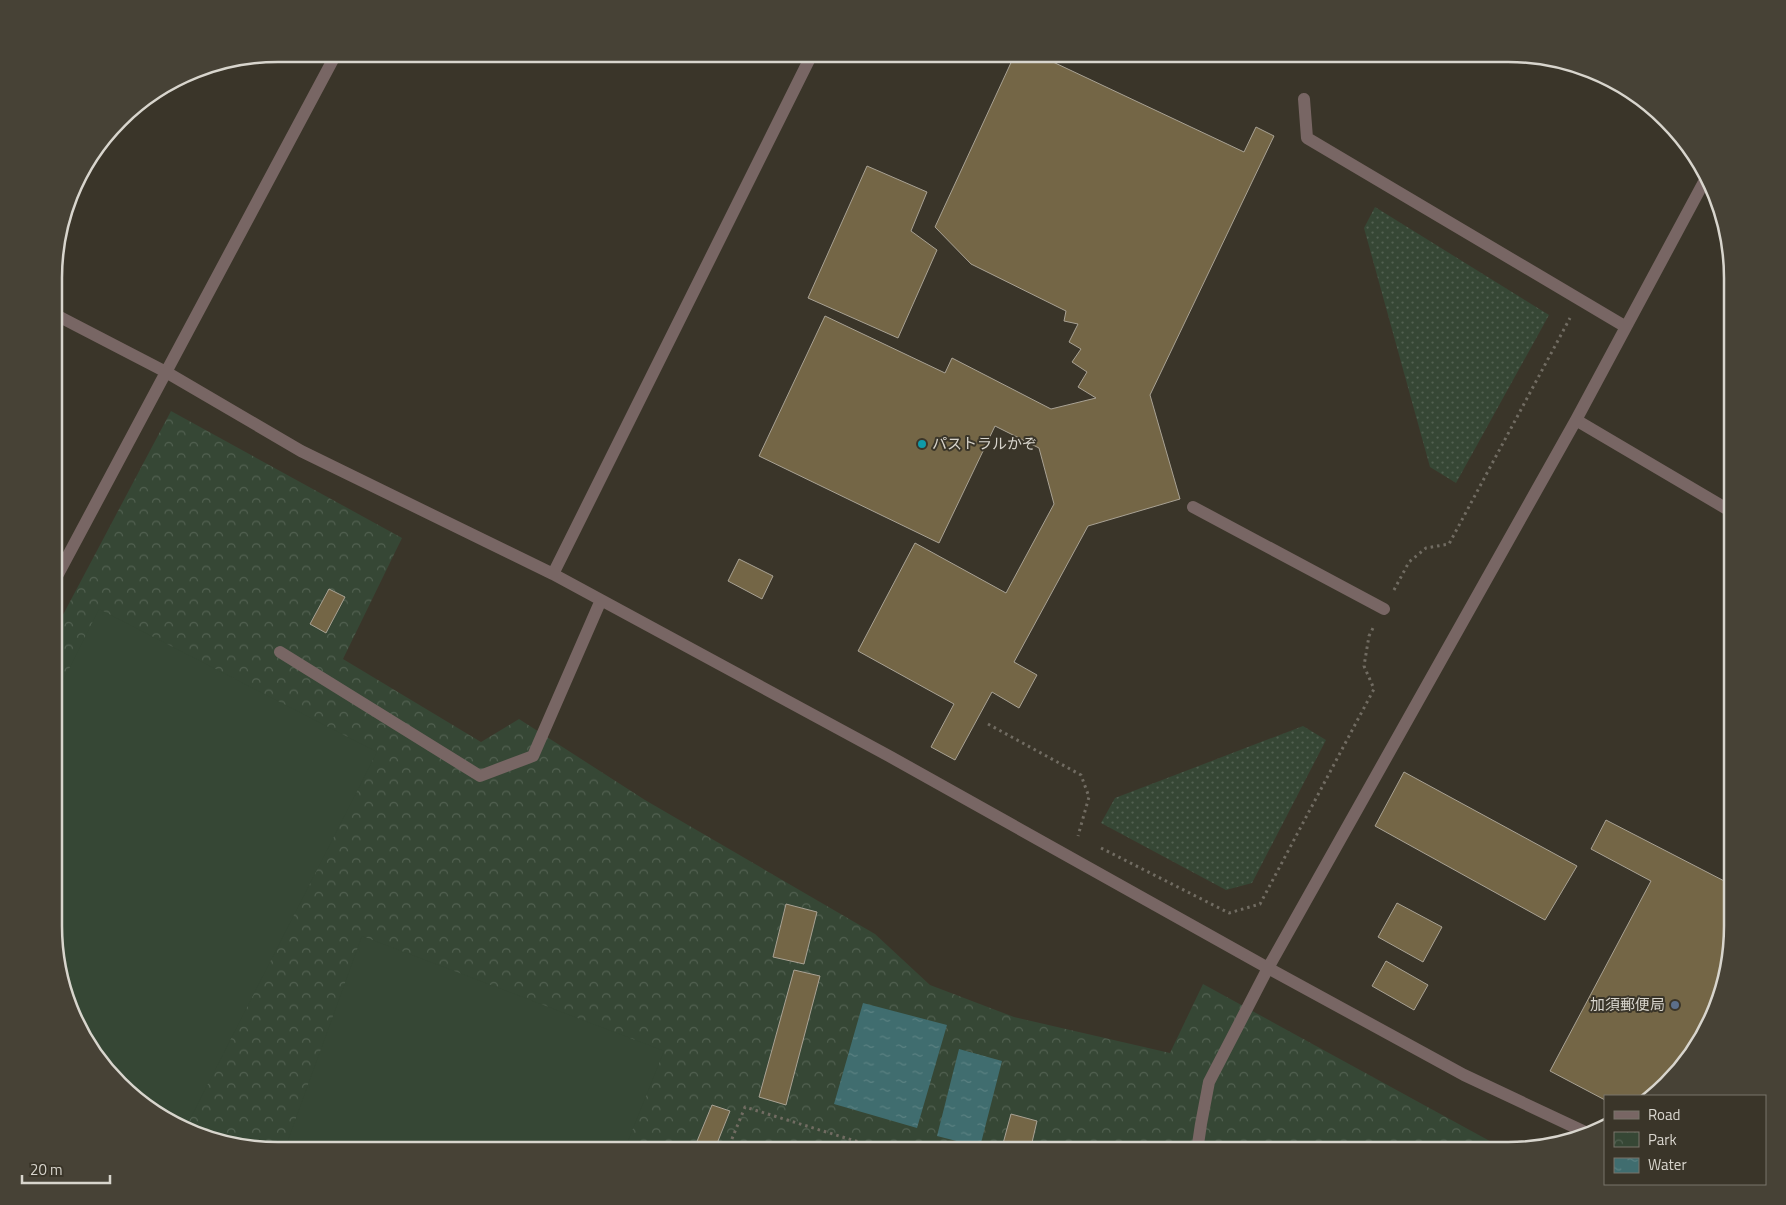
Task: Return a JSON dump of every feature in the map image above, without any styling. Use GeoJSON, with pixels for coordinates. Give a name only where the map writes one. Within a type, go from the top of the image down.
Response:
{"type":"FeatureCollection","features":[{"type":"Feature","properties":{"kind":"street"},"geometry":{"type":"LineString","coordinates":[[62,567],[332,62]]}},
{"type":"Feature","properties":{"kind":"street"},"geometry":{"type":"LineString","coordinates":[[553,574],[808,62]]}},
{"type":"Feature","properties":{"kind":"street"},"geometry":{"type":"LineString","coordinates":[[1304,99],[1307,138],[1626,327]]}},
{"type":"Feature","properties":{"kind":"street"},"geometry":{"type":"LineString","coordinates":[[1198,1142],[1209,1082],[1268,968],[1576,420],[1702,185]]}},
{"type":"Feature","properties":{"kind":"street"},"geometry":{"type":"LineString","coordinates":[[62,318],[166,372],[301,451],[553,574],[898,760],[1268,968],[1464,1075],[1580,1130]]}},
{"type":"Feature","properties":{"kind":"street"},"geometry":{"type":"LineString","coordinates":[[1576,420],[1724,507]]}},
{"type":"Feature","properties":{"kind":"street"},"geometry":{"type":"LineString","coordinates":[[1192,507],[1384,609]]}},
{"type":"Feature","properties":{"kind":"street"},"geometry":{"type":"LineString","coordinates":[[280,652],[480,776],[533,756],[601,600]]}},
{"type":"Feature","properties":{"kind":"path"},"geometry":{"type":"LineString","coordinates":[[1094,844],[1229,913],[1260,904],[1374,689],[1364,666],[1368,636],[1409,562],[1426,548],[1449,544],[1580,300]]}},
{"type":"Feature","properties":{"kind":"path"},"geometry":{"type":"LineString","coordinates":[[988,724],[1081,775],[1089,797],[1077,835],[1086,840]]}},
{"type":"Feature","properties":{"kind":"path"},"geometry":{"type":"LineString","coordinates":[[731,1142],[745,1107],[859,1142]]}},
{"type":"Feature","properties":{"kind":"green space"},"geometry":{"type":"Polygon","coordinates":[[[1375,207],[1549,315],[1456,483],[1430,467],[1364,228],[1375,207]]]}},
{"type":"Feature","properties":{"kind":"green space"},"geometry":{"type":"Polygon","coordinates":[[[171,411],[402,538],[343,659],[481,742],[519,719],[645,800],[875,934],[930,985],[1014,1017],[1170,1053],[1203,984],[1492,1142],[264,1142],[250,1141],[209,1131],[170,1114],[158,1106],[136,1089],[116,1069],[91,1034],[74,996],[64,955],[62,926],[62,617],[171,411]]]}},
{"type":"Feature","properties":{"kind":"green space"},"geometry":{"type":"Polygon","coordinates":[[[99,609],[377,752],[188,1122],[170,1114],[147,1098],[116,1069],[91,1034],[74,996],[64,955],[62,926],[62,683],[99,609]]]}},
{"type":"Feature","properties":{"kind":"green space"},"geometry":{"type":"Polygon","coordinates":[[[1303,726],[1326,740],[1252,883],[1226,890],[1101,823],[1115,798],[1303,726]]]}},
{"type":"Feature","properties":{"kind":"green space"},"geometry":{"type":"Polygon","coordinates":[[[362,936],[664,1051],[628,1142],[287,1142],[362,936]]]}},
{"type":"Feature","properties":{"kind":"water"},"geometry":{"type":"Polygon","coordinates":[[[863,1003],[947,1025],[917,1128],[834,1104],[863,1003]]]}},
{"type":"Feature","properties":{"kind":"water"},"geometry":{"type":"Polygon","coordinates":[[[959,1049],[1002,1061],[981,1142],[960,1142],[937,1136],[959,1049]]]}},
{"type":"Feature","properties":{"kind":"building"},"geometry":{"type":"Polygon","coordinates":[[[1011,62],[1053,62],[1244,152],[1256,127],[1274,136],[1150,395],[1180,499],[1088,526],[1014,662],[1037,675],[1019,708],[992,692],[955,760],[931,747],[954,704],[858,651],[915,543],[1006,593],[1054,504],[1039,448],[995,426],[939,543],[759,456],[825,316],[945,373],[952,358],[1051,409],[1096,398],[1078,387],[1087,372],[1072,362],[1081,349],[1069,342],[1078,324],[1064,321],[1066,311],[971,264],[935,227],[1011,62]]]}},
{"type":"Feature","properties":{"kind":"building"},"geometry":{"type":"Polygon","coordinates":[[[867,166],[927,192],[911,231],[937,250],[898,338],[808,298],[867,166]]]}},
{"type":"Feature","properties":{"kind":"building"},"geometry":{"type":"Polygon","coordinates":[[[739,559],[773,576],[762,599],[728,581],[739,559]]]}},
{"type":"Feature","properties":{"kind":"building"},"geometry":{"type":"Polygon","coordinates":[[[329,589],[345,597],[326,633],[310,624],[329,589]]]}},
{"type":"Feature","properties":{"kind":"building"},"geometry":{"type":"Polygon","coordinates":[[[1404,772],[1577,866],[1545,920],[1375,826],[1404,772]]]}},
{"type":"Feature","properties":{"kind":"building"},"geometry":{"type":"Polygon","coordinates":[[[1606,820],[1724,881],[1722,955],[1712,996],[1701,1022],[1687,1047],[1670,1069],[1643,1095],[1604,1095],[1604,1099],[1550,1071],[1651,881],[1591,849],[1606,820]]]}},
{"type":"Feature","properties":{"kind":"building"},"geometry":{"type":"Polygon","coordinates":[[[1397,903],[1442,927],[1423,962],[1378,937],[1397,903]]]}},
{"type":"Feature","properties":{"kind":"building"},"geometry":{"type":"Polygon","coordinates":[[[786,904],[817,912],[804,964],[773,957],[786,904]]]}},
{"type":"Feature","properties":{"kind":"building"},"geometry":{"type":"Polygon","coordinates":[[[1386,961],[1428,985],[1414,1010],[1372,986],[1386,961]]]}},
{"type":"Feature","properties":{"kind":"building"},"geometry":{"type":"Polygon","coordinates":[[[794,970],[820,976],[786,1105],[759,1097],[794,970]]]}},
{"type":"Feature","properties":{"kind":"building"},"geometry":{"type":"Polygon","coordinates":[[[712,1105],[730,1111],[718,1142],[697,1142],[712,1105]]]}},
{"type":"Feature","properties":{"kind":"building"},"geometry":{"type":"Polygon","coordinates":[[[1011,1114],[1037,1121],[1032,1142],[1003,1142],[1011,1114]]]}},
{"type":"Feature","properties":{"kind":"place","name":"パストラルかぞ"},"geometry":{"type":"Point","coordinates":[922,444]}},
{"type":"Feature","properties":{"kind":"place","name":"加須郵便局"},"geometry":{"type":"Point","coordinates":[1675,1005]}}]}
